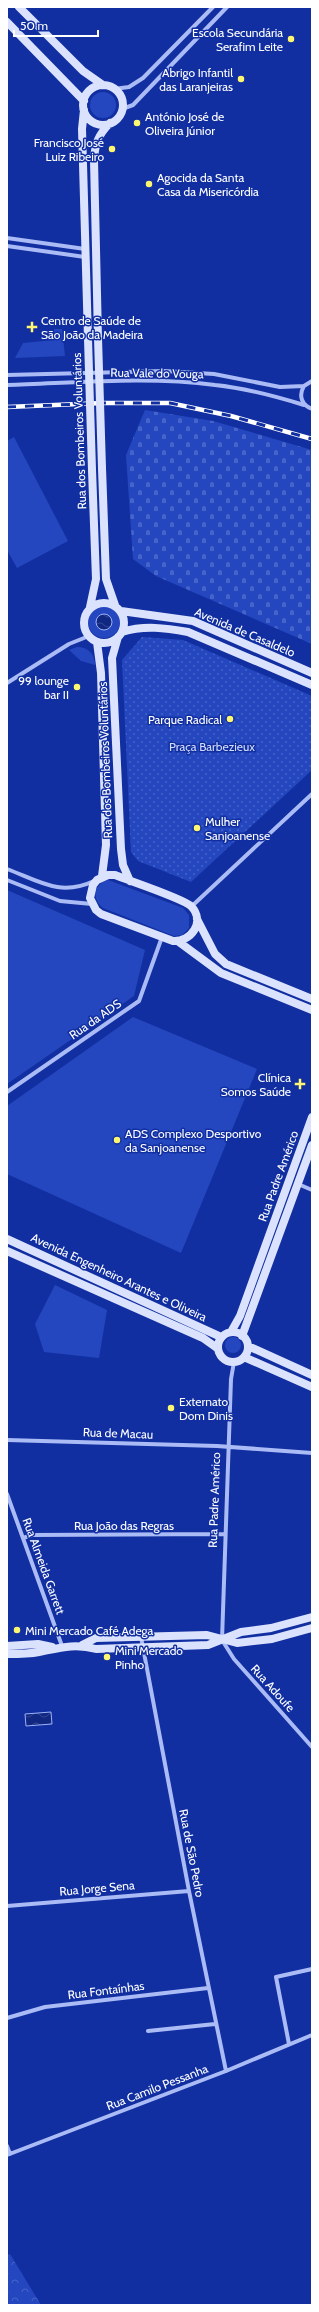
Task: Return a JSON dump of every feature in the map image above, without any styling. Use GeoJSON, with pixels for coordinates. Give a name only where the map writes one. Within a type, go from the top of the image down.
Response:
{"type":"FeatureCollection","features":[{"type":"Feature","properties":{"kind":"street"},"geometry":{"type":"LineString","coordinates":[[19,7],[83,71],[103,85],[114,89],[129,87],[143,78],[213,7]]}},
{"type":"Feature","properties":{"kind":"street"},"geometry":{"type":"LineString","coordinates":[[122,109],[132,105],[227,7]]}},
{"type":"Feature","properties":{"kind":"street"},"geometry":{"type":"LineString","coordinates":[[7,22],[84,106],[94,122],[110,123],[118,118],[122,109],[121,98],[114,89]]}},
{"type":"Feature","properties":{"kind":"street"},"geometry":{"type":"LineString","coordinates":[[84,106],[90,90],[103,85]]}},
{"type":"Feature","properties":{"kind":"street","name":"Rua dos Bombeiros Voluntários"},"geometry":{"type":"LineString","coordinates":[[84,106],[82,129],[85,253],[96,579],[90,608],[86,612],[84,624],[89,636]]}},
{"type":"Feature","properties":{"kind":"street","name":"Rua dos Bombeiros Voluntários"},"geometry":{"type":"LineString","coordinates":[[110,123],[101,131],[95,144],[94,160],[98,338],[106,579],[124,622],[112,658],[121,857],[130,881]]}},
{"type":"Feature","properties":{"kind":"street"},"geometry":{"type":"LineString","coordinates":[[7,238],[85,253]]}},
{"type":"Feature","properties":{"kind":"street"},"geometry":{"type":"LineString","coordinates":[[7,246],[85,253]]}},
{"type":"Feature","properties":{"kind":"street","name":"Rua Vale do Vouga"},"geometry":{"type":"LineString","coordinates":[[7,375],[164,371],[214,374],[280,387],[304,386],[312,381]]}},
{"type":"Feature","properties":{"kind":"street","name":"Rua Vale do Vouga"},"geometry":{"type":"LineString","coordinates":[[7,385],[163,382],[214,384],[278,397],[312,409]]}},
{"type":"Feature","properties":{"kind":"street"},"geometry":{"type":"LineString","coordinates":[[304,386],[301,397],[304,405]]}},
{"type":"Feature","properties":{"kind":"street"},"geometry":{"type":"LineString","coordinates":[[90,608],[102,602],[118,608]]}},
{"type":"Feature","properties":{"kind":"street","name":"Avenida de Casaldelo"},"geometry":{"type":"LineString","coordinates":[[118,608],[193,621],[312,673]]}},
{"type":"Feature","properties":{"kind":"street","name":"Avenida de Casaldelo"},"geometry":{"type":"LineString","coordinates":[[120,634],[147,628],[168,628],[188,632],[312,685]]}},
{"type":"Feature","properties":{"kind":"street"},"geometry":{"type":"LineString","coordinates":[[7,683],[69,644],[89,636],[97,642],[108,642],[120,634]]}},
{"type":"Feature","properties":{"kind":"street","name":"Rua dos Bombeiros Voluntários"},"geometry":{"type":"LineString","coordinates":[[92,904],[90,892],[99,878],[106,845],[101,673],[97,642]]}},
{"type":"Feature","properties":{"kind":"street"},"geometry":{"type":"LineString","coordinates":[[191,907],[312,794]]}},
{"type":"Feature","properties":{"kind":"street"},"geometry":{"type":"LineString","coordinates":[[7,868],[62,889],[84,886],[99,878],[115,875],[186,902],[191,907],[197,918],[214,954],[226,964],[312,999]]}},
{"type":"Feature","properties":{"kind":"street"},"geometry":{"type":"LineString","coordinates":[[7,880],[60,901],[92,904],[101,914],[179,942],[221,973],[312,1010]]}},
{"type":"Feature","properties":{"kind":"street"},"geometry":{"type":"LineString","coordinates":[[179,942],[185,940],[195,931],[197,918]]}},
{"type":"Feature","properties":{"kind":"street","name":"Rua da ADS"},"geometry":{"type":"LineString","coordinates":[[7,1092],[139,1001],[162,937]]}},
{"type":"Feature","properties":{"kind":"street","name":"Rua Padre Américo"},"geometry":{"type":"LineString","coordinates":[[231,1332],[240,1316],[312,1117]]}},
{"type":"Feature","properties":{"kind":"street","name":"Rua Padre Américo"},"geometry":{"type":"LineString","coordinates":[[242,1336],[312,1145]]}},
{"type":"Feature","properties":{"kind":"street"},"geometry":{"type":"LineString","coordinates":[[289,1181],[312,1190]]}},
{"type":"Feature","properties":{"kind":"street","name":"Avenida Engenheiro Arantes e Oliveira"},"geometry":{"type":"LineString","coordinates":[[7,1239],[221,1337]]}},
{"type":"Feature","properties":{"kind":"street","name":"Avenida Engenheiro Arantes e Oliveira"},"geometry":{"type":"LineString","coordinates":[[7,1251],[203,1338],[218,1348],[221,1357],[234,1362]]}},
{"type":"Feature","properties":{"kind":"street"},"geometry":{"type":"LineString","coordinates":[[218,1348],[221,1337],[231,1332],[242,1336],[248,1346],[312,1376]]}},
{"type":"Feature","properties":{"kind":"street"},"geometry":{"type":"LineString","coordinates":[[234,1362],[244,1357],[248,1346]]}},
{"type":"Feature","properties":{"kind":"street"},"geometry":{"type":"LineString","coordinates":[[244,1357],[312,1387]]}},
{"type":"Feature","properties":{"kind":"street","name":"Rua Padre Américo"},"geometry":{"type":"LineString","coordinates":[[222,1640],[228,1446],[231,1380],[234,1362]]}},
{"type":"Feature","properties":{"kind":"street","name":"Rua de Macau"},"geometry":{"type":"LineString","coordinates":[[7,1440],[228,1446],[312,1453]]}},
{"type":"Feature","properties":{"kind":"street","name":"Rua Almeida Garrett"},"geometry":{"type":"LineString","coordinates":[[7,1494],[62,1646]]}},
{"type":"Feature","properties":{"kind":"street","name":"Rua João das Regras"},"geometry":{"type":"LineString","coordinates":[[23,1538],[32,1535],[225,1534]]}},
{"type":"Feature","properties":{"kind":"street"},"geometry":{"type":"LineString","coordinates":[[7,1654],[39,1652],[52,1647],[82,1645],[96,1649],[208,1645],[241,1632],[271,1628],[312,1617]]}},
{"type":"Feature","properties":{"kind":"street"},"geometry":{"type":"LineString","coordinates":[[82,1645],[96,1638],[207,1635],[238,1643],[272,1639],[312,1628]]}},
{"type":"Feature","properties":{"kind":"street","name":"Rua de São Pedro"},"geometry":{"type":"LineString","coordinates":[[141,1637],[215,2024],[226,2071]]}},
{"type":"Feature","properties":{"kind":"street","name":"Rua Adoufe"},"geometry":{"type":"LineString","coordinates":[[222,1640],[234,1660],[312,1747]]}},
{"type":"Feature","properties":{"kind":"street"},"geometry":{"type":"LineString","coordinates":[[7,1646],[38,1644],[52,1647]]}},
{"type":"Feature","properties":{"kind":"street","name":"Rua Jorge Sena"},"geometry":{"type":"LineString","coordinates":[[7,1906],[189,1891]]}},
{"type":"Feature","properties":{"kind":"street"},"geometry":{"type":"LineString","coordinates":[[289,2044],[276,1977],[312,1969]]}},
{"type":"Feature","properties":{"kind":"street","name":"Rua Fontaínhas"},"geometry":{"type":"LineString","coordinates":[[7,2018],[45,2008],[208,1988]]}},
{"type":"Feature","properties":{"kind":"street"},"geometry":{"type":"LineString","coordinates":[[148,2031],[215,2024]]}},
{"type":"Feature","properties":{"kind":"street","name":"Rua Camilo Pessanha"},"geometry":{"type":"LineString","coordinates":[[9,2154],[226,2071],[312,2034]]}},
{"type":"Feature","properties":{"kind":"street"},"geometry":{"type":"LineString","coordinates":[[7,2146],[9,2154]]}},
{"type":"Feature","properties":{"kind":"green space"},"geometry":{"type":"Polygon","coordinates":[[[103,92],[113,95],[116,105],[113,115],[103,118],[93,115],[90,105],[93,95],[103,92]]]}},
{"type":"Feature","properties":{"kind":"green space"},"geometry":{"type":"Polygon","coordinates":[[[54,329],[62,329],[65,356],[15,358],[23,343],[54,340],[54,329]]]}},
{"type":"Feature","properties":{"kind":"green space"},"geometry":{"type":"Polygon","coordinates":[[[145,410],[213,421],[312,450],[312,644],[156,576],[133,559],[126,455],[145,410]]]}},
{"type":"Feature","properties":{"kind":"green space"},"geometry":{"type":"Polygon","coordinates":[[[14,437],[68,541],[17,568],[7,550],[7,441],[14,437]]]}},
{"type":"Feature","properties":{"kind":"green space"},"geometry":{"type":"Polygon","coordinates":[[[101,606],[107,606],[117,613],[120,622],[119,628],[113,635],[107,638],[101,638],[91,631],[88,625],[88,619],[95,609],[101,606]]]}},
{"type":"Feature","properties":{"kind":"green space","name":"Praça Barbezieux"},"geometry":{"type":"Polygon","coordinates":[[[142,637],[183,640],[312,696],[312,770],[191,882],[138,861],[131,852],[122,660],[142,637]]]}},
{"type":"Feature","properties":{"kind":"green space"},"geometry":{"type":"Polygon","coordinates":[[[77,647],[84,648],[92,654],[95,665],[81,661],[69,650],[77,647]]]}},
{"type":"Feature","properties":{"kind":"green space"},"geometry":{"type":"Polygon","coordinates":[[[108,880],[183,908],[189,915],[189,928],[182,935],[174,936],[103,908],[97,900],[96,892],[97,888],[103,882],[108,880]]]}},
{"type":"Feature","properties":{"kind":"green space"},"geometry":{"type":"Polygon","coordinates":[[[7,890],[145,950],[134,996],[7,1084],[7,890]]]}},
{"type":"Feature","properties":{"kind":"green space","name":"ADS Complexo Desportivo da Sanjoanense"},"geometry":{"type":"Polygon","coordinates":[[[133,1017],[257,1069],[181,1253],[7,1174],[7,1106],[133,1017]]]}},
{"type":"Feature","properties":{"kind":"green space"},"geometry":{"type":"Polygon","coordinates":[[[55,1285],[107,1310],[99,1358],[44,1352],[35,1324],[55,1285]]]}},
{"type":"Feature","properties":{"kind":"green space"},"geometry":{"type":"Polygon","coordinates":[[[230,1337],[236,1337],[241,1342],[239,1351],[236,1353],[230,1353],[225,1348],[225,1342],[230,1337]]]}},
{"type":"Feature","properties":{"kind":"green space"},"geometry":{"type":"Polygon","coordinates":[[[10,2254],[41,2305],[7,2305],[7,2256],[10,2254]]]}},
{"type":"Feature","properties":{"kind":"water"},"geometry":{"type":"Polygon","coordinates":[[[101,614],[107,614],[112,619],[110,628],[107,630],[101,630],[96,625],[96,619],[101,614]]]}},
{"type":"Feature","properties":{"kind":"water"},"geometry":{"type":"Polygon","coordinates":[[[51,1712],[52,1724],[26,1726],[25,1714],[51,1712]]]}},
{"type":"Feature","properties":{"kind":"railway"},"geometry":{"type":"LineString","coordinates":[[7,407],[103,403],[170,403],[231,416],[312,439]]}},
{"type":"Feature","properties":{"kind":"place","name":"Escola Secundária Serafim Leite"},"geometry":{"type":"Point","coordinates":[291,39]}},
{"type":"Feature","properties":{"kind":"place","name":"Abrigo Infantil das Laranjeiras"},"geometry":{"type":"Point","coordinates":[241,79]}},
{"type":"Feature","properties":{"kind":"place","name":"António José de Oliveira Júnior"},"geometry":{"type":"Point","coordinates":[137,123]}},
{"type":"Feature","properties":{"kind":"place","name":"Francisco José Luiz Ribeiro"},"geometry":{"type":"Point","coordinates":[112,149]}},
{"type":"Feature","properties":{"kind":"place","name":"Agocida da Santa Casa da Misericórdia"},"geometry":{"type":"Point","coordinates":[149,184]}},
{"type":"Feature","properties":{"kind":"place","name":"Centro de Saúde de São João da Madeira"},"geometry":{"type":"Point","coordinates":[32,327]}},
{"type":"Feature","properties":{"kind":"place","name":"99 lounge bar II"},"geometry":{"type":"Point","coordinates":[77,687]}},
{"type":"Feature","properties":{"kind":"place","name":"Parque Radical"},"geometry":{"type":"Point","coordinates":[230,719]}},
{"type":"Feature","properties":{"kind":"place","name":"Mulher Sanjoanense"},"geometry":{"type":"Point","coordinates":[197,828]}},
{"type":"Feature","properties":{"kind":"place","name":"Clínica Somos Saúde"},"geometry":{"type":"Point","coordinates":[300,1084]}},
{"type":"Feature","properties":{"kind":"place","name":"ADS Complexo Desportivo da Sanjoanense"},"geometry":{"type":"Point","coordinates":[117,1140]}},
{"type":"Feature","properties":{"kind":"place","name":"Externato Dom Dinis"},"geometry":{"type":"Point","coordinates":[171,1408]}},
{"type":"Feature","properties":{"kind":"place","name":"Mini Mercado Café Adega"},"geometry":{"type":"Point","coordinates":[17,1630]}},
{"type":"Feature","properties":{"kind":"place","name":"Mini Mercado Pinho"},"geometry":{"type":"Point","coordinates":[107,1657]}}]}
